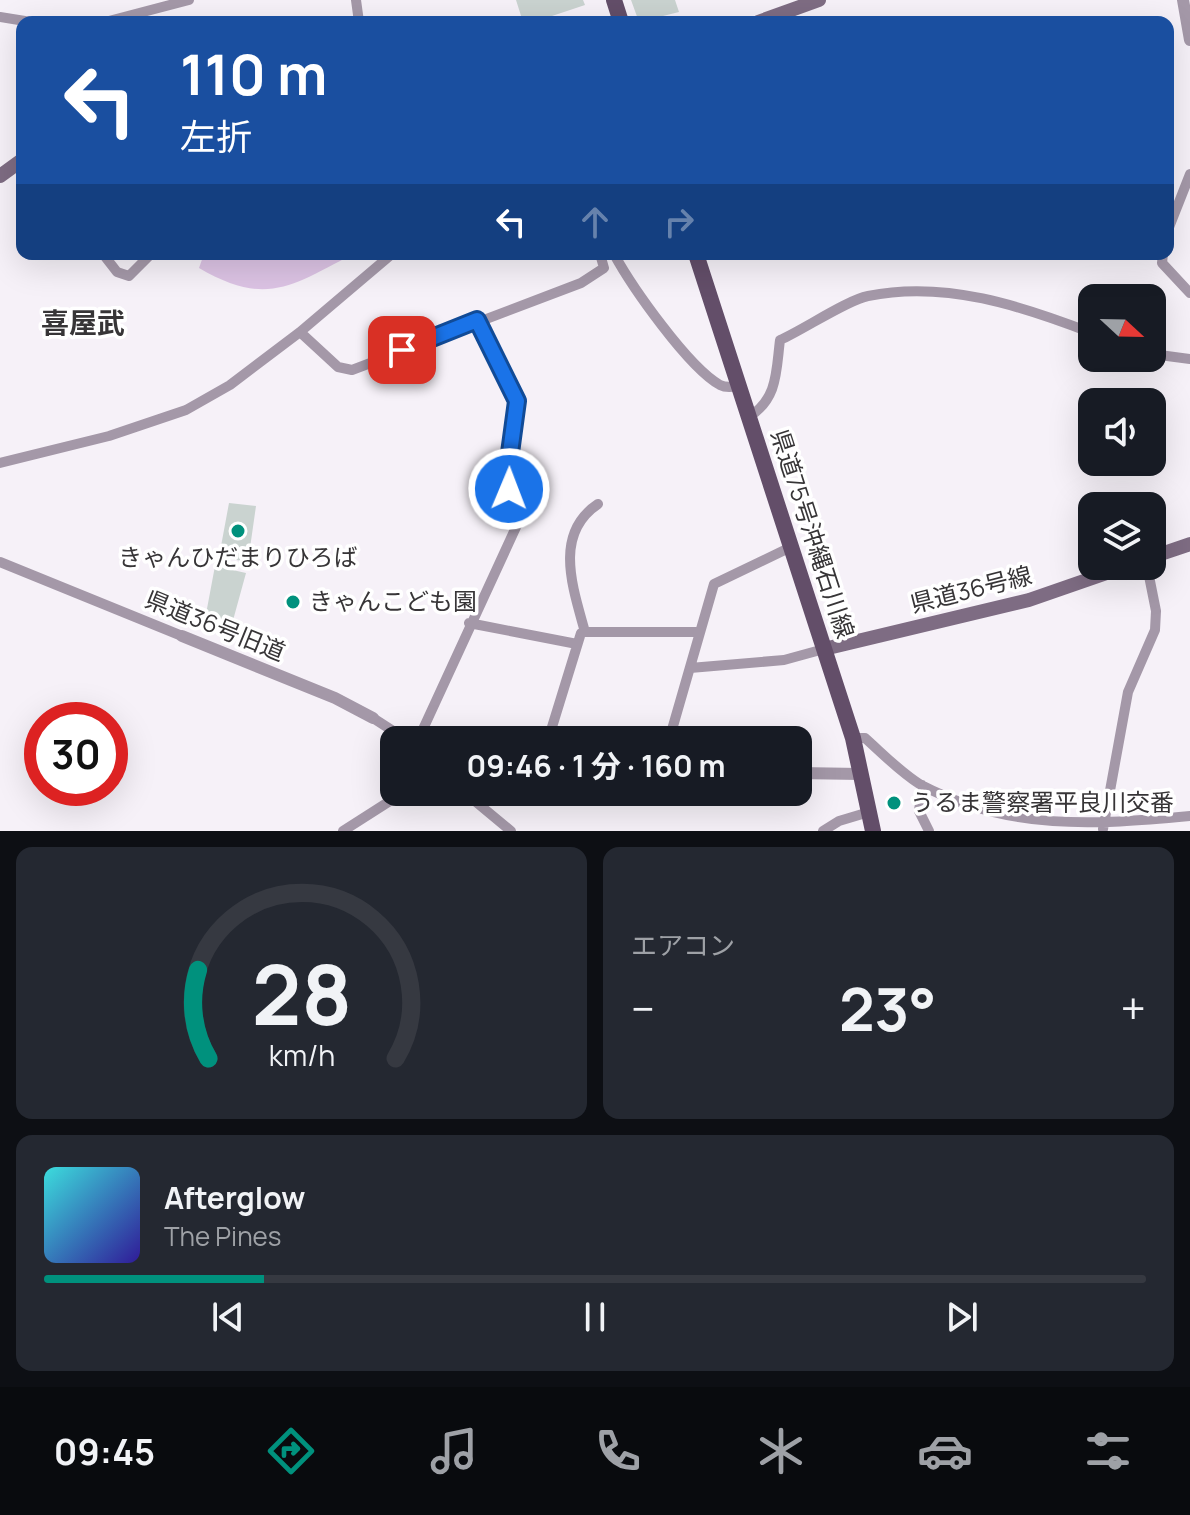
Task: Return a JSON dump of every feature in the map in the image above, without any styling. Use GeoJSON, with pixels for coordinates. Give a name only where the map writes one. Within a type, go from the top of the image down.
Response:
{"type":"FeatureCollection","features":[{"type":"Feature","properties":{"kind":"main road"},"geometry":{"type":"LineString","coordinates":[[775,16],[819,0]]}},
{"type":"Feature","properties":{"kind":"main road","name":"県道75号沖縄石川線"},"geometry":{"type":"LineString","coordinates":[[698,260],[853,738],[873,831]]}},
{"type":"Feature","properties":{"kind":"main road"},"geometry":{"type":"LineString","coordinates":[[1166,552],[1190,544]]}},
{"type":"Feature","properties":{"kind":"main road","name":"県道36号線"},"geometry":{"type":"LineString","coordinates":[[824,649],[1029,600],[1087,580]]}},
{"type":"Feature","properties":{"kind":"street"},"geometry":{"type":"LineString","coordinates":[[128,16],[189,0]]}},
{"type":"Feature","properties":{"kind":"street"},"geometry":{"type":"LineString","coordinates":[[1183,0],[1190,40]]}},
{"type":"Feature","properties":{"kind":"street"},"geometry":{"type":"LineString","coordinates":[[1174,215],[1190,174]]}},
{"type":"Feature","properties":{"kind":"street"},"geometry":{"type":"LineString","coordinates":[[108,260],[117,272],[129,276],[145,260]]}},
{"type":"Feature","properties":{"kind":"street"},"geometry":{"type":"LineString","coordinates":[[0,463],[109,436],[186,410],[230,385],[300,332],[385,260]]}},
{"type":"Feature","properties":{"kind":"street"},"geometry":{"type":"LineString","coordinates":[[300,332],[338,367],[352,370],[581,283],[604,268],[602,260]]}},
{"type":"Feature","properties":{"kind":"street"},"geometry":{"type":"LineString","coordinates":[[618,260],[644,302],[680,345],[719,384],[728,388],[738,386]]}},
{"type":"Feature","properties":{"kind":"street"},"geometry":{"type":"LineString","coordinates":[[1162,260],[1190,293]]}},
{"type":"Feature","properties":{"kind":"street"},"geometry":{"type":"LineString","coordinates":[[749,417],[766,406],[774,383],[780,340],[866,296],[920,293],[968,296],[1018,304],[1078,328]]}},
{"type":"Feature","properties":{"kind":"street"},"geometry":{"type":"LineString","coordinates":[[424,726],[469,623],[517,525],[507,475],[517,401],[477,320]]}},
{"type":"Feature","properties":{"kind":"street"},"geometry":{"type":"LineString","coordinates":[[1166,356],[1190,359]]}},
{"type":"Feature","properties":{"kind":"street"},"geometry":{"type":"LineString","coordinates":[[585,632],[571,586],[571,538],[585,513],[598,504]]}},
{"type":"Feature","properties":{"kind":"street"},"geometry":{"type":"LineString","coordinates":[[673,726],[714,584],[791,547]]}},
{"type":"Feature","properties":{"kind":"street","name":"県道36号旧道"},"geometry":{"type":"LineString","coordinates":[[0,562],[335,698],[385,726]]}},
{"type":"Feature","properties":{"kind":"street"},"geometry":{"type":"LineString","coordinates":[[1103,828],[1128,692],[1155,630],[1156,611],[1150,580]]}},
{"type":"Feature","properties":{"kind":"street"},"geometry":{"type":"LineString","coordinates":[[469,623],[577,644]]}},
{"type":"Feature","properties":{"kind":"street"},"geometry":{"type":"LineString","coordinates":[[585,632],[698,632]]}},
{"type":"Feature","properties":{"kind":"street"},"geometry":{"type":"LineString","coordinates":[[552,726],[577,644],[585,632]]}},
{"type":"Feature","properties":{"kind":"street"},"geometry":{"type":"LineString","coordinates":[[690,668],[784,660],[824,649]]}},
{"type":"Feature","properties":{"kind":"street"},"geometry":{"type":"LineString","coordinates":[[853,738],[865,738],[922,785],[961,802],[1034,824],[1103,828],[1190,816]]}},
{"type":"Feature","properties":{"kind":"street"},"geometry":{"type":"LineString","coordinates":[[812,775],[860,774]]}},
{"type":"Feature","properties":{"kind":"street"},"geometry":{"type":"LineString","coordinates":[[922,785],[919,811],[929,831]]}},
{"type":"Feature","properties":{"kind":"street"},"geometry":{"type":"LineString","coordinates":[[343,831],[382,806]]}},
{"type":"Feature","properties":{"kind":"street"},"geometry":{"type":"LineString","coordinates":[[481,806],[511,831]]}},
{"type":"Feature","properties":{"kind":"street"},"geometry":{"type":"LineString","coordinates":[[823,831],[839,821],[869,812]]}},
{"type":"Feature","properties":{"kind":"shaded area"},"geometry":{"type":"Polygon","coordinates":[[[202,260],[342,260],[295,283],[261,289],[222,280],[199,268],[202,260]]]}},
{"type":"Feature","properties":{"kind":"building"},"geometry":{"type":"Polygon","coordinates":[[[516,0],[583,0],[585,5],[552,16],[521,16],[516,0]]]}},
{"type":"Feature","properties":{"kind":"building"},"geometry":{"type":"Polygon","coordinates":[[[631,0],[675,0],[679,12],[663,16],[637,16],[631,0]]]}},
{"type":"Feature","properties":{"kind":"building","name":"きゃんひだまりひろば"},"geometry":{"type":"Polygon","coordinates":[[[229,503],[256,506],[248,562],[219,557],[229,503]]]}},
{"type":"Feature","properties":{"kind":"building"},"geometry":{"type":"Polygon","coordinates":[[[215,566],[246,573],[232,624],[206,614],[215,566]]]}},
{"type":"Feature","properties":{"kind":"place","name":"きゃんひだまりひろば"},"geometry":{"type":"Point","coordinates":[238,531]}},
{"type":"Feature","properties":{"kind":"place","name":"きゃんこども園"},"geometry":{"type":"Point","coordinates":[293,602]}},
{"type":"Feature","properties":{"kind":"place","name":"うるま警察署平良川交番"},"geometry":{"type":"Point","coordinates":[894,803]}},
{"type":"Feature","properties":{"kind":"district","name":"喜屋武"},"geometry":{"type":"Point","coordinates":[83,323]}},
{"type":"Feature","properties":{"kind":"route"},"geometry":{"type":"LineString","coordinates":[[402,350],[477,320],[517,401],[507,475],[509,489]]}}]}
